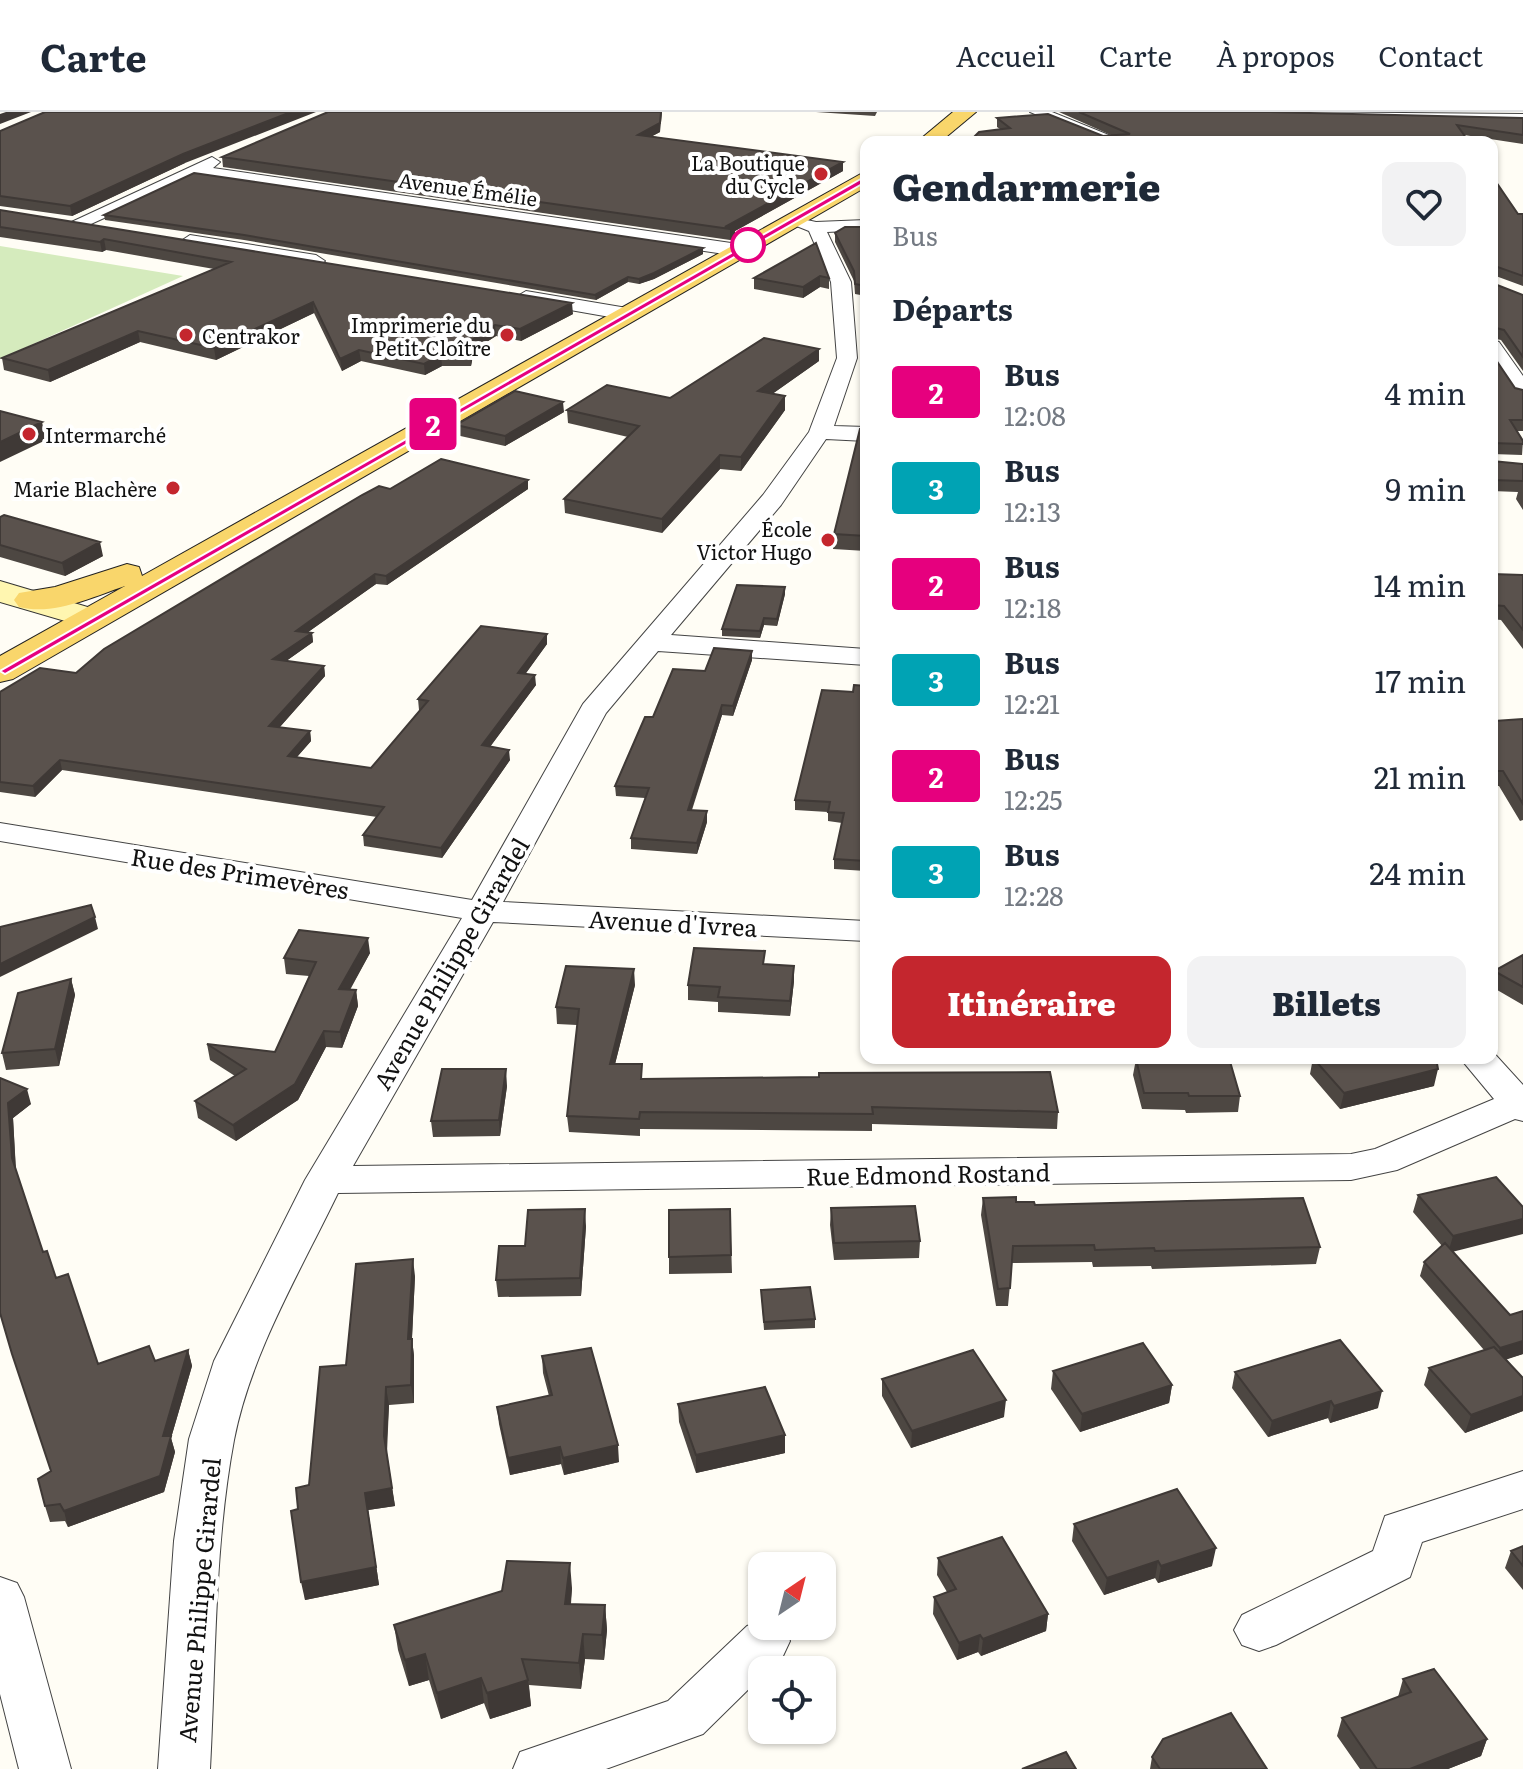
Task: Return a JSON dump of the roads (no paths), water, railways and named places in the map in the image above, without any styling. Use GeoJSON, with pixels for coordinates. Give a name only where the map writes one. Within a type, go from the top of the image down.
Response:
{"type":"FeatureCollection","features":[{"type":"Feature","properties":{"kind":"main road"},"geometry":{"type":"LineString","coordinates":[[935,136],[966,112]]}},
{"type":"Feature","properties":{"kind":"main road"},"geometry":{"type":"LineString","coordinates":[[0,671],[738,250],[803,224],[860,182]]}},
{"type":"Feature","properties":{"kind":"main road"},"geometry":{"type":"LineString","coordinates":[[16,596],[94,587],[172,555],[238,534]]}},
{"type":"Feature","properties":{"kind":"street"},"geometry":{"type":"LineString","coordinates":[[1038,112],[1102,136]]}},
{"type":"Feature","properties":{"kind":"street"},"geometry":{"type":"LineString","coordinates":[[1291,112],[1523,119]]}},
{"type":"Feature","properties":{"kind":"street"},"geometry":{"type":"LineString","coordinates":[[1502,118],[1516,138]]}},
{"type":"Feature","properties":{"kind":"street"},"geometry":{"type":"LineString","coordinates":[[105,229],[66,224],[236,153]]}},
{"type":"Feature","properties":{"kind":"street","name":"Avenue Émélie"},"geometry":{"type":"LineString","coordinates":[[192,170],[738,250]]}},
{"type":"Feature","properties":{"kind":"street"},"geometry":{"type":"LineString","coordinates":[[803,224],[860,225]]}},
{"type":"Feature","properties":{"kind":"street","name":"Avenue Philippe Girardel"},"geometry":{"type":"LineString","coordinates":[[184,1769],[198,1541],[212,1439],[236,1361],[325,1180],[593,710],[772,500],[820,432],[847,358],[853,282],[803,224]]}},
{"type":"Feature","properties":{"kind":"street"},"geometry":{"type":"LineString","coordinates":[[166,238],[335,265]]}},
{"type":"Feature","properties":{"kind":"street"},"geometry":{"type":"LineString","coordinates":[[503,293],[627,314]]}},
{"type":"Feature","properties":{"kind":"street"},"geometry":{"type":"LineString","coordinates":[[1498,355],[1523,392]]}},
{"type":"Feature","properties":{"kind":"street"},"geometry":{"type":"LineString","coordinates":[[820,432],[860,434]]}},
{"type":"Feature","properties":{"kind":"street"},"geometry":{"type":"LineString","coordinates":[[16,596],[89,618]]}},
{"type":"Feature","properties":{"kind":"street"},"geometry":{"type":"LineString","coordinates":[[653,642],[860,657]]}},
{"type":"Feature","properties":{"kind":"street","name":"Rue des Primevères"},"geometry":{"type":"LineString","coordinates":[[0,832],[481,911]]}},
{"type":"Feature","properties":{"kind":"street","name":"Avenue d'Ivrea"},"geometry":{"type":"LineString","coordinates":[[481,911],[860,931]]}},
{"type":"Feature","properties":{"kind":"street"},"geometry":{"type":"LineString","coordinates":[[1484,1064],[1522,1105]]}},
{"type":"Feature","properties":{"kind":"street","name":"Rue Edmond Rostand"},"geometry":{"type":"LineString","coordinates":[[325,1180],[1351,1167],[1383,1161],[1497,1110],[1522,1105]]}},
{"type":"Feature","properties":{"kind":"street"},"geometry":{"type":"LineString","coordinates":[[1259,1630],[1393,1563],[1402,1530],[1523,1490]]}},
{"type":"Feature","properties":{"kind":"street"},"geometry":{"type":"LineString","coordinates":[[0,1597],[45,1769]]}},
{"type":"Feature","properties":{"kind":"street"},"geometry":{"type":"LineString","coordinates":[[539,1769],[685,1718],[765,1641]]}},
{"type":"Feature","properties":{"kind":"place","name":"La Boutique du Cycle"},"geometry":{"type":"Point","coordinates":[821,174]}},
{"type":"Feature","properties":{"kind":"place","name":"Centrakor"},"geometry":{"type":"Point","coordinates":[186,335]}},
{"type":"Feature","properties":{"kind":"place","name":"Imprimerie du Petit-Cloître"},"geometry":{"type":"Point","coordinates":[507,335]}},
{"type":"Feature","properties":{"kind":"place","name":"Intermarché"},"geometry":{"type":"Point","coordinates":[29,434]}},
{"type":"Feature","properties":{"kind":"place","name":"Marie Blachère"},"geometry":{"type":"Point","coordinates":[173,488]}},
{"type":"Feature","properties":{"kind":"place","name":"École Victor Hugo"},"geometry":{"type":"Point","coordinates":[828,540]}}]}
